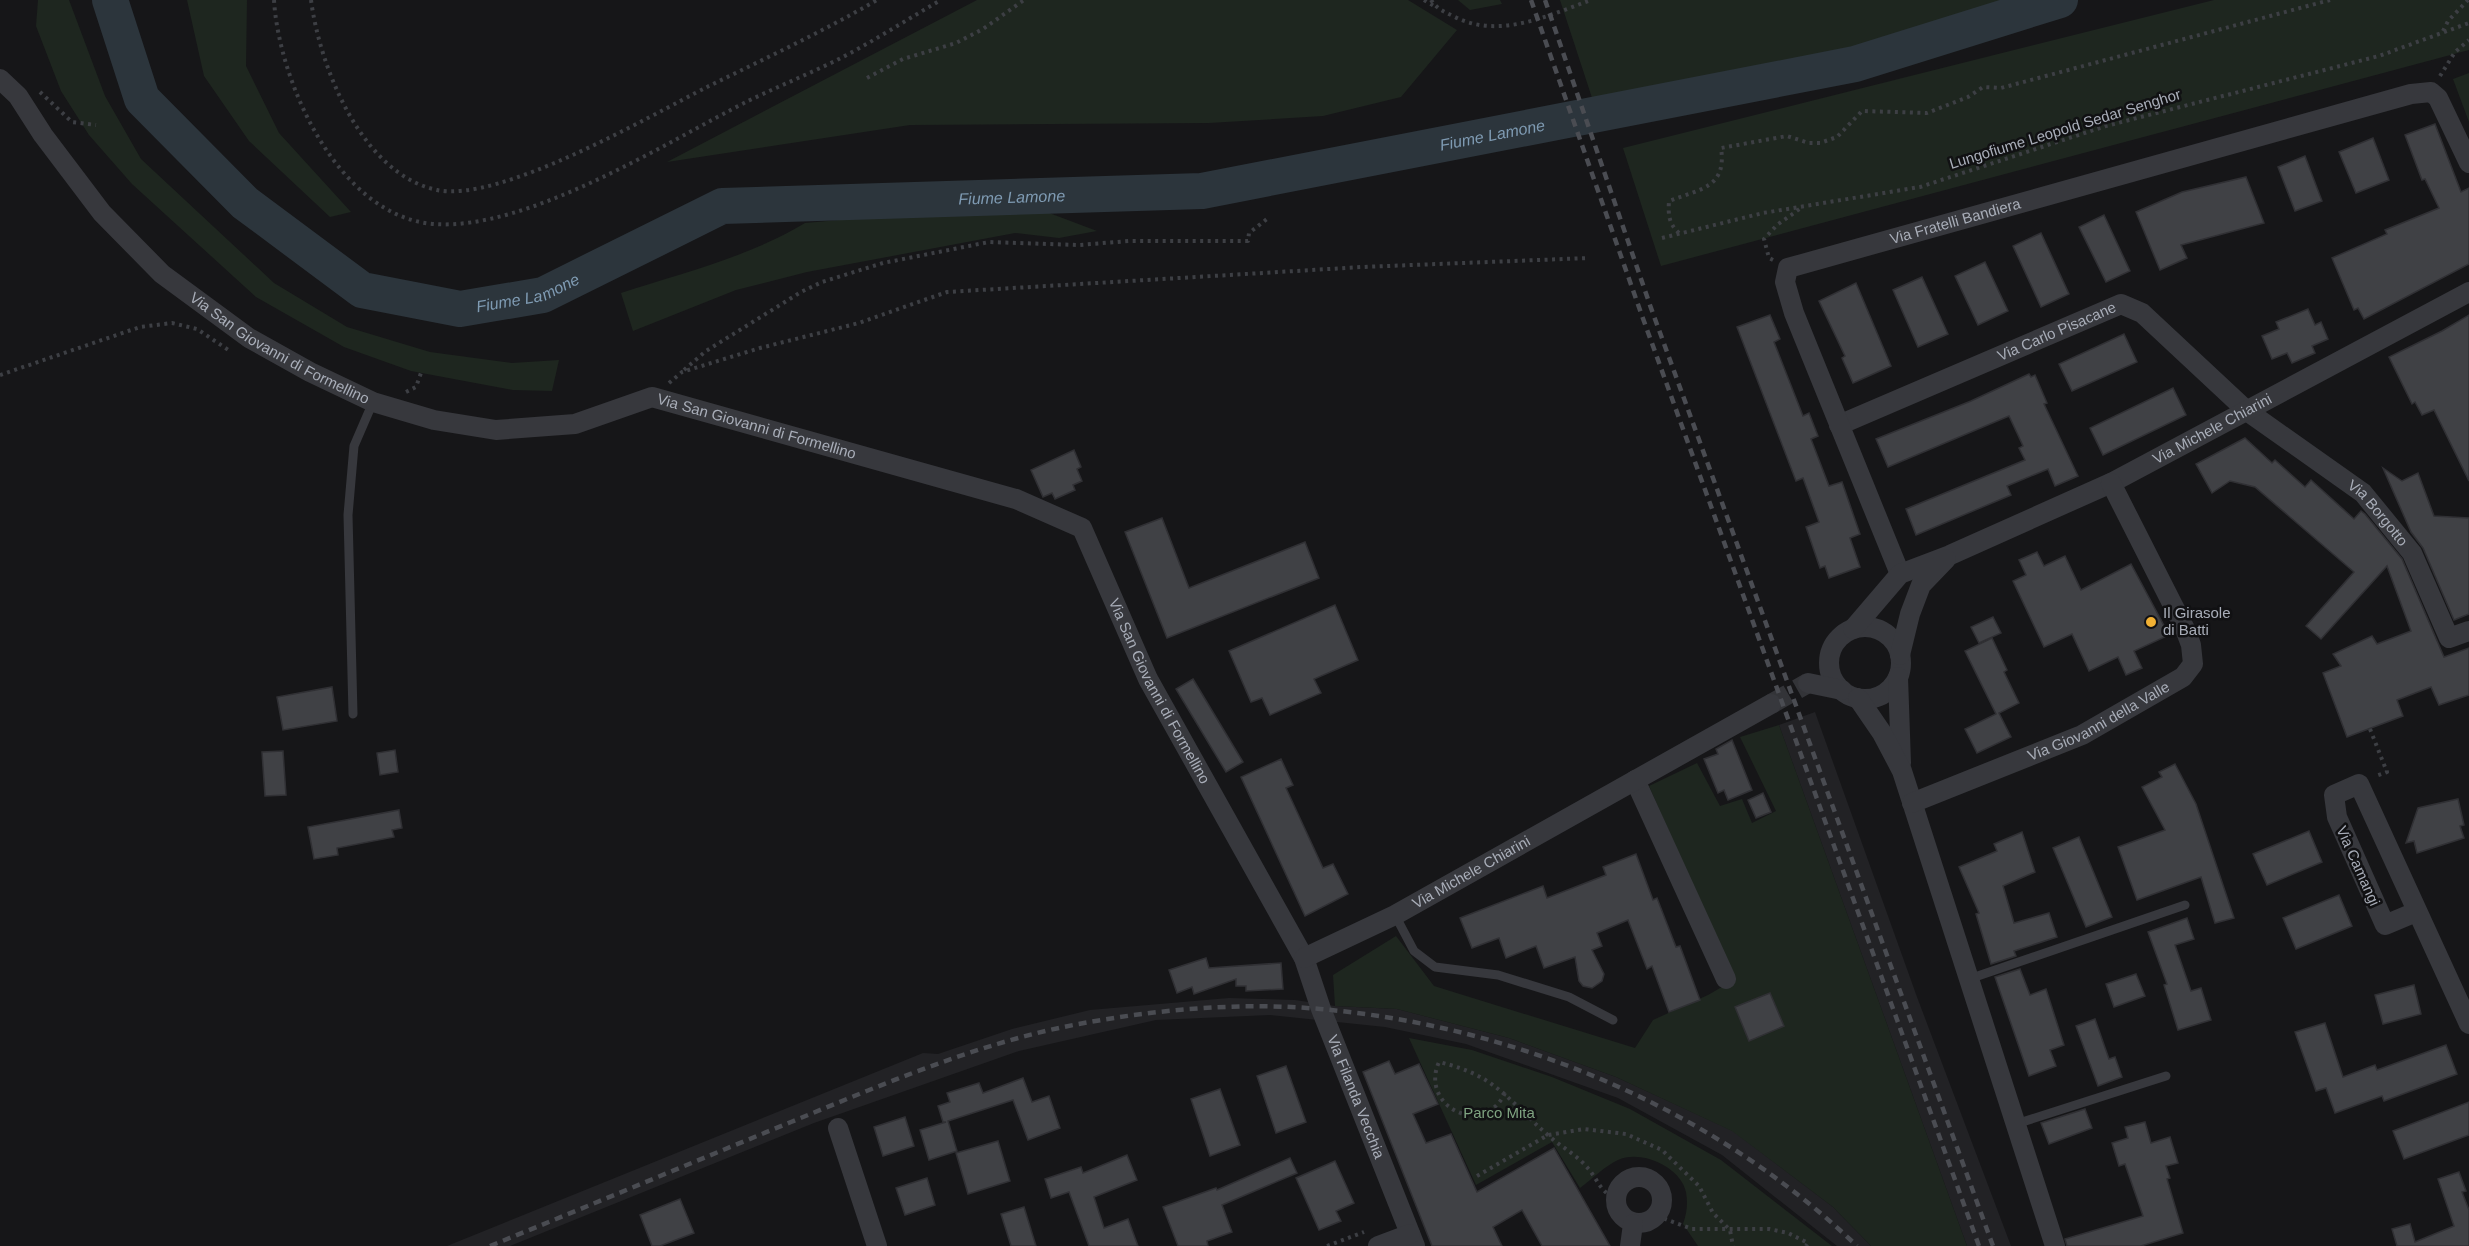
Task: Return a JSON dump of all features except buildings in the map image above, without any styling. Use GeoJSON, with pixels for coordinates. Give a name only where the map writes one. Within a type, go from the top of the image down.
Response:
{"type":"FeatureCollection","features":[{"type":"Feature","properties":{"kind":"street","name":"Via San Giovanni di Formellino"},"geometry":{"type":"LineString","coordinates":[[0,79],[18,96],[43,135],[102,213],[162,274],[249,338],[310,372],[374,402],[434,420],[496,430],[575,424],[652,397],[1016,499],[1082,528],[1148,679],[1304,958]]}},
{"type":"Feature","properties":{"kind":"street"},"geometry":{"type":"LineString","coordinates":[[2434,95],[2469,163]]}},
{"type":"Feature","properties":{"kind":"street","name":"Via Fratelli Bandiera"},"geometry":{"type":"LineString","coordinates":[[1788,268],[2388,100],[2434,95]]}},
{"type":"Feature","properties":{"kind":"street"},"geometry":{"type":"LineString","coordinates":[[1788,268],[1785,282],[1794,312],[1900,574]]}},
{"type":"Feature","properties":{"kind":"street","name":"Via Michele Chiarini"},"geometry":{"type":"LineString","coordinates":[[1853,629],[1900,574],[1950,555],[2111,483],[2469,292]]}},
{"type":"Feature","properties":{"kind":"street","name":"Via Carlo Pisacane"},"geometry":{"type":"LineString","coordinates":[[1839,425],[2121,304],[2142,313],[2247,411]]}},
{"type":"Feature","properties":{"kind":"street","name":"Via Borgotto"},"geometry":{"type":"LineString","coordinates":[[2247,411],[2363,493],[2412,553],[2449,639],[2469,631]]}},
{"type":"Feature","properties":{"kind":"street","name":"Via Giovanni della Valle"},"geometry":{"type":"LineString","coordinates":[[1912,803],[2082,735],[2182,677],[2193,664],[2191,645],[2185,629],[2111,483]]}},
{"type":"Feature","properties":{"kind":"street","name":"Via Michele Chiarini"},"geometry":{"type":"LineString","coordinates":[[1900,656],[1910,614],[1921,585],[1950,555]]}},
{"type":"Feature","properties":{"kind":"street"},"geometry":{"type":"LineString","coordinates":[[1902,771],[1898,677],[1900,656],[1896,644],[1888,635],[1871,628],[1853,629],[1835,642],[1829,664],[1830,674],[1882,733],[1902,771],[2055,1246]]}},
{"type":"Feature","properties":{"kind":"street"},"geometry":{"type":"LineString","coordinates":[[1829,664],[1808,683],[1850,694],[1882,695],[1898,677]]}},
{"type":"Feature","properties":{"kind":"street","name":"Via Michele Chiarini"},"geometry":{"type":"LineString","coordinates":[[1304,958],[1395,915],[1771,704]]}},
{"type":"Feature","properties":{"kind":"street"},"geometry":{"type":"LineString","coordinates":[[1635,780],[1726,979]]}},
{"type":"Feature","properties":{"kind":"street"},"geometry":{"type":"LineString","coordinates":[[2359,784],[2469,1024]]}},
{"type":"Feature","properties":{"kind":"street","name":"Via Camangi"},"geometry":{"type":"LineString","coordinates":[[2359,784],[2334,795],[2337,817],[2385,925],[2416,912]]}},
{"type":"Feature","properties":{"kind":"street","name":"Via Filanda Vecchia"},"geometry":{"type":"LineString","coordinates":[[1304,958],[1321,1009],[1413,1240],[1378,1246]]}},
{"type":"Feature","properties":{"kind":"street"},"geometry":{"type":"LineString","coordinates":[[838,1128],[877,1246]]}},
{"type":"Feature","properties":{"kind":"street"},"geometry":{"type":"LineString","coordinates":[[1640,1176],[1652,1180],[1660,1189],[1663,1198],[1657,1216],[1646,1223],[1633,1224],[1622,1216],[1615,1200],[1623,1183],[1640,1176]]}},
{"type":"Feature","properties":{"kind":"street"},"geometry":{"type":"LineString","coordinates":[[1630,1246],[1633,1224]]}},
{"type":"Feature","properties":{"kind":"lane"},"geometry":{"type":"LineString","coordinates":[[353,714],[348,515],[354,446],[374,402]]}},
{"type":"Feature","properties":{"kind":"lane"},"geometry":{"type":"LineString","coordinates":[[1969,980],[2185,905]]}},
{"type":"Feature","properties":{"kind":"lane"},"geometry":{"type":"LineString","coordinates":[[1395,915],[1414,951],[1435,967],[1508,978],[1569,997],[1613,1020]]}},
{"type":"Feature","properties":{"kind":"lane"},"geometry":{"type":"LineString","coordinates":[[2016,1124],[2166,1077]]}},
{"type":"Feature","properties":{"kind":"path"},"geometry":{"type":"LineString","coordinates":[[274,0],[285,57],[300,102],[330,155],[348,179],[369,199],[399,214],[433,224],[478,222],[585,185],[750,100],[837,60],[941,0]]}},
{"type":"Feature","properties":{"kind":"path"},"geometry":{"type":"LineString","coordinates":[[311,0],[327,69],[344,105],[374,150],[408,180],[439,190],[475,189],[525,175],[596,143],[877,0]]}},
{"type":"Feature","properties":{"kind":"path"},"geometry":{"type":"LineString","coordinates":[[867,78],[903,59],[956,43],[982,29],[1024,0]]}},
{"type":"Feature","properties":{"kind":"path"},"geometry":{"type":"LineString","coordinates":[[1424,0],[1467,24],[1507,27],[1591,0]]}},
{"type":"Feature","properties":{"kind":"path"},"geometry":{"type":"LineString","coordinates":[[1431,0],[1436,8]]}},
{"type":"Feature","properties":{"kind":"path"},"geometry":{"type":"LineString","coordinates":[[1680,234],[1672,227],[1668,213],[1669,201],[1711,185],[1718,177],[1723,165],[1721,148],[1787,136],[1809,143],[1820,143],[1837,136],[1862,111],[1927,112],[1968,97],[1983,87],[2001,88],[2330,0]]}},
{"type":"Feature","properties":{"kind":"path"},"geometry":{"type":"LineString","coordinates":[[2443,32],[2448,21],[2468,0]]}},
{"type":"Feature","properties":{"kind":"path","name":"Lungofiume Leopold Sedar Senghor"},"geometry":{"type":"LineString","coordinates":[[1662,238],[1762,213],[1920,187],[2106,126],[2379,56],[2469,23]]}},
{"type":"Feature","properties":{"kind":"path"},"geometry":{"type":"LineString","coordinates":[[2434,95],[2455,52],[2469,40]]}},
{"type":"Feature","properties":{"kind":"path"},"geometry":{"type":"LineString","coordinates":[[34,86],[72,122],[96,126]]}},
{"type":"Feature","properties":{"kind":"path"},"geometry":{"type":"LineString","coordinates":[[1788,268],[1769,258],[1764,239],[1777,225],[1802,207]]}},
{"type":"Feature","properties":{"kind":"path"},"geometry":{"type":"LineString","coordinates":[[652,397],[706,351],[801,292],[822,282],[883,263],[989,242],[1079,245],[1129,241],[1248,241],[1249,233],[1267,219]]}},
{"type":"Feature","properties":{"kind":"path"},"geometry":{"type":"LineString","coordinates":[[682,372],[760,348],[859,323],[947,292],[1362,267],[1589,258]]}},
{"type":"Feature","properties":{"kind":"path"},"geometry":{"type":"LineString","coordinates":[[0,375],[140,327],[172,323],[197,329],[231,352]]}},
{"type":"Feature","properties":{"kind":"path"},"geometry":{"type":"LineString","coordinates":[[2359,784],[2386,772],[2370,729]]}},
{"type":"Feature","properties":{"kind":"path"},"geometry":{"type":"LineString","coordinates":[[1505,1093],[1497,1106],[1486,1112],[1475,1116],[1463,1115],[1441,1098],[1435,1085],[1434,1072],[1439,1062],[1450,1064],[1486,1079],[1505,1093],[1548,1135],[1586,1165],[1599,1188],[1615,1200]]}},
{"type":"Feature","properties":{"kind":"path"},"geometry":{"type":"LineString","coordinates":[[1477,1176],[1548,1135],[1584,1129],[1626,1134],[1662,1150],[1699,1186],[1713,1213],[1730,1230],[1733,1246]]}},
{"type":"Feature","properties":{"kind":"path"},"geometry":{"type":"LineString","coordinates":[[1657,1216],[1692,1229],[1769,1229],[1788,1233],[1808,1243],[1806,1246]]}},
{"type":"Feature","properties":{"kind":"shaded area"},"geometry":{"type":"Polygon","coordinates":[[[1815,712],[1917,997],[2011,1246],[1967,1246],[1779,725],[1815,712]]]}},
{"type":"Feature","properties":{"kind":"shaded area"},"geometry":{"type":"Polygon","coordinates":[[[1229,998],[1295,1000],[1335,1006],[1397,1009],[1509,1038],[1616,1077],[1733,1131],[1833,1207],[1871,1246],[1837,1246],[1722,1155],[1618,1098],[1466,1044],[1385,1027],[1270,1015],[1156,1020],[1019,1051],[814,1123],[510,1246],[447,1246],[923,1053],[938,1054],[1012,1029],[1090,1010],[1229,998]]]}},
{"type":"Feature","properties":{"kind":"green space"},"geometry":{"type":"Polygon","coordinates":[[[38,0],[69,0],[105,96],[141,159],[274,283],[347,327],[430,352],[512,363],[559,360],[552,391],[513,390],[411,371],[344,347],[256,297],[132,184],[89,135],[61,91],[36,26],[38,0]]]}},
{"type":"Feature","properties":{"kind":"green space"},"geometry":{"type":"Polygon","coordinates":[[[187,0],[247,0],[246,66],[279,133],[351,212],[330,217],[249,141],[204,76],[187,0]]]}},
{"type":"Feature","properties":{"kind":"green space"},"geometry":{"type":"Polygon","coordinates":[[[977,0],[1408,0],[1457,30],[1401,97],[1323,116],[1209,123],[910,125],[667,162],[977,0]]]}},
{"type":"Feature","properties":{"kind":"green space"},"geometry":{"type":"Polygon","coordinates":[[[1458,0],[1500,0],[1502,4],[1470,10],[1458,0]]]}},
{"type":"Feature","properties":{"kind":"green space"},"geometry":{"type":"Polygon","coordinates":[[[1560,0],[2049,0],[1853,57],[1595,107],[1560,0]]]}},
{"type":"Feature","properties":{"kind":"green space"},"geometry":{"type":"Polygon","coordinates":[[[2214,0],[2469,0],[2469,50],[1661,266],[1623,148],[2214,0]]]}},
{"type":"Feature","properties":{"kind":"green space"},"geometry":{"type":"Polygon","coordinates":[[[2469,73],[2469,122],[2453,79],[2469,73]]]}},
{"type":"Feature","properties":{"kind":"green space"},"geometry":{"type":"Polygon","coordinates":[[[1036,208],[1097,231],[1059,238],[1015,233],[807,272],[736,290],[633,331],[621,293],[738,255],[805,223],[918,213],[1036,208]]]}},
{"type":"Feature","properties":{"kind":"green space"},"geometry":{"type":"Polygon","coordinates":[[[1779,725],[1967,1246],[1871,1246],[1833,1207],[1732,1131],[1616,1077],[1509,1038],[1397,1009],[1335,1006],[1333,975],[1396,936],[1434,986],[1635,1048],[1653,1020],[1708,995],[1734,980],[1649,786],[1697,763],[1720,806],[1742,799],[1752,823],[1776,811],[1740,737],[1779,725]]]}},
{"type":"Feature","properties":{"kind":"green space","name":"Parco Mita"},"geometry":{"type":"Polygon","coordinates":[[[1409,1038],[1472,1050],[1552,1077],[1630,1109],[1721,1160],[1832,1246],[1698,1246],[1683,1224],[1687,1204],[1683,1183],[1668,1168],[1648,1159],[1627,1157],[1608,1166],[1580,1188],[1552,1142],[1476,1185],[1409,1038]]]}},
{"type":"Feature","properties":{"kind":"waterway","name":"Fiume Lamone"},"geometry":{"type":"LineString","coordinates":[[110,0],[142,99],[245,203],[362,290],[460,309],[543,295],[722,206],[1202,191],[1855,64],[2060,0]]}},
{"type":"Feature","properties":{"kind":"tunnel"},"geometry":{"type":"LineString","coordinates":[[1771,704],[1808,683]]}},
{"type":"Feature","properties":{"kind":"railway"},"geometry":{"type":"LineString","coordinates":[[1531,0],[1641,313],[1979,1246]]}},
{"type":"Feature","properties":{"kind":"railway"},"geometry":{"type":"LineString","coordinates":[[1545,0],[1651,308],[1993,1246]]}},
{"type":"Feature","properties":{"kind":"railway"},"geometry":{"type":"LineString","coordinates":[[490,1246],[863,1093],[972,1052],[1046,1031],[1113,1018],[1202,1008],[1261,1006],[1320,1009],[1394,1018],[1467,1034],[1539,1055],[1609,1082],[1676,1115],[1740,1154],[1801,1197],[1857,1246]]}},
{"type":"Feature","properties":{"kind":"place","name":"Il Girasole di Batti"},"geometry":{"type":"Point","coordinates":[2151,622]}}]}
